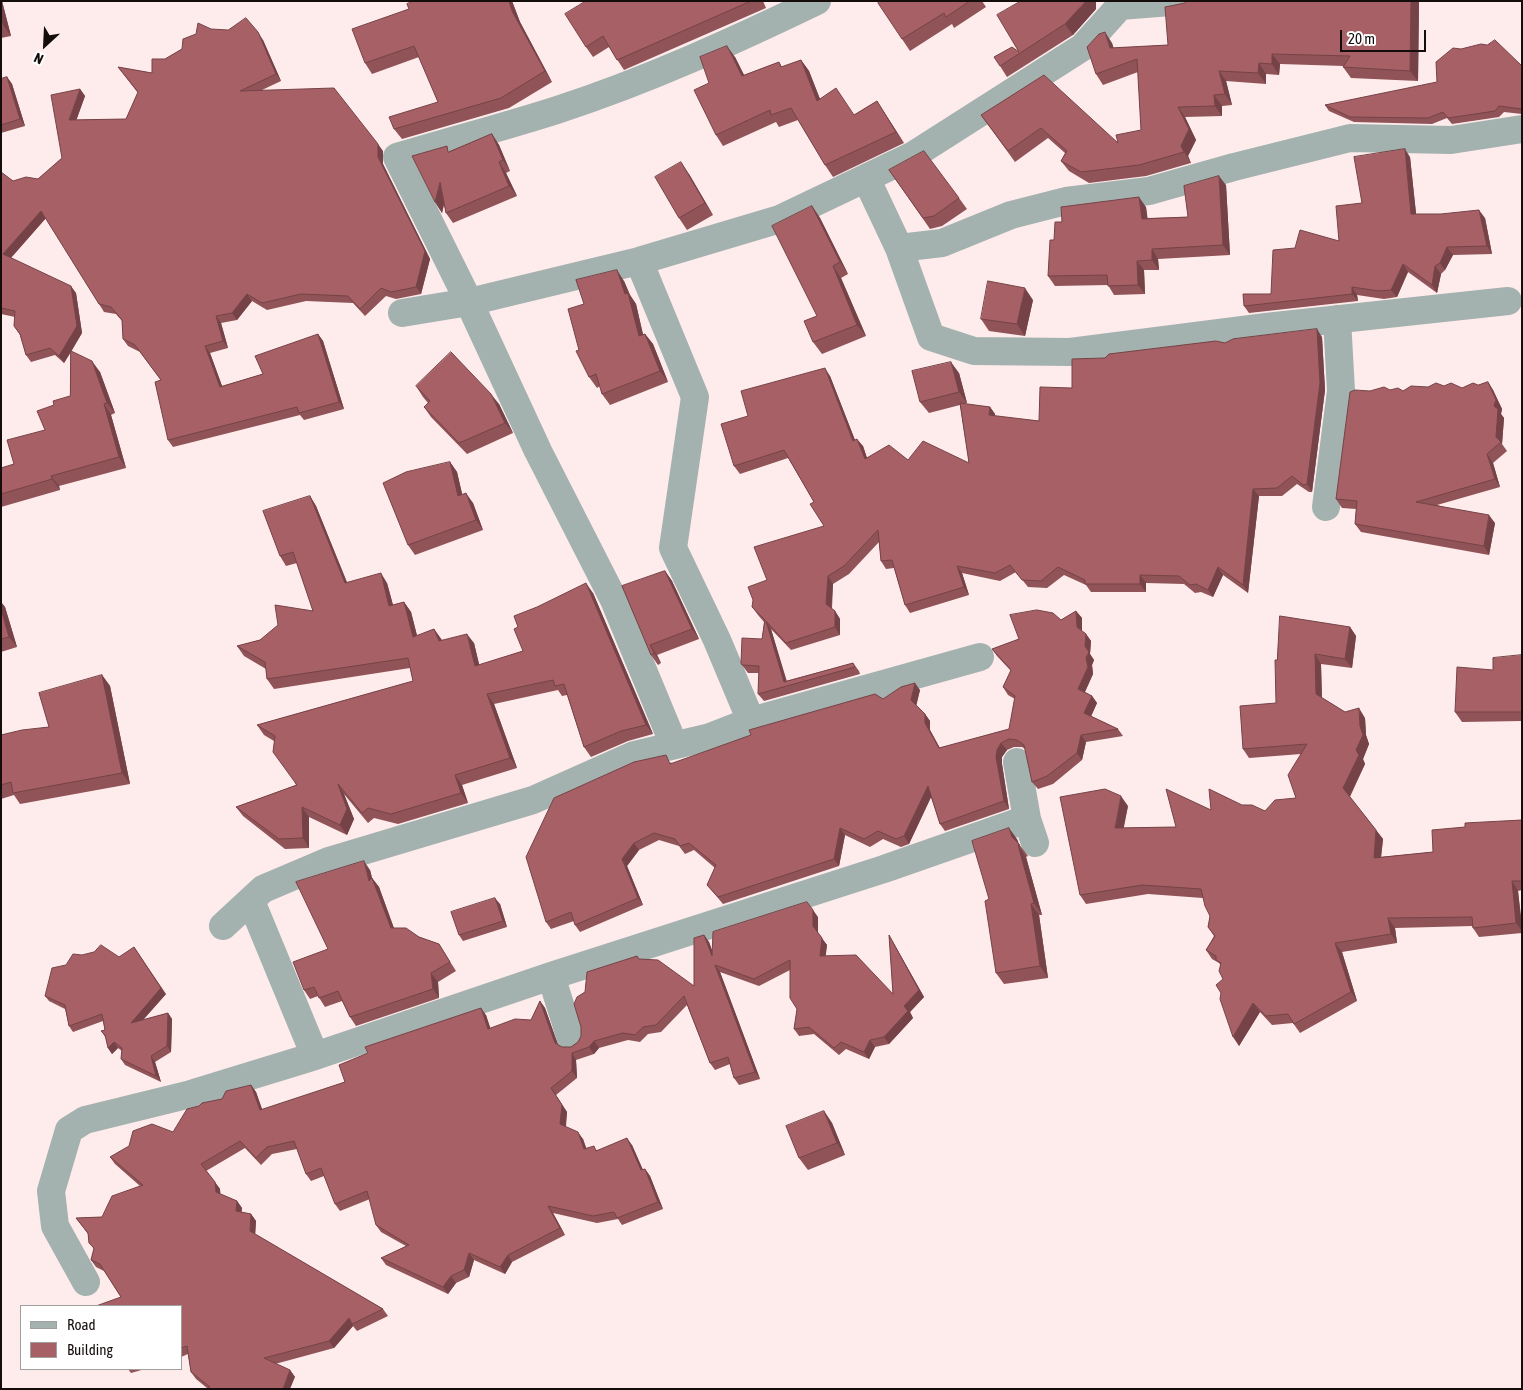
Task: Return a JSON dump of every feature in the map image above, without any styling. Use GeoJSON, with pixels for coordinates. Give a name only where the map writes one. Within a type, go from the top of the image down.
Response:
{"type":"FeatureCollection","features":[{"type":"Feature","properties":{"kind":"street"},"geometry":{"type":"LineString","coordinates":[[674,746],[614,600],[538,452],[468,302],[396,157],[558,110],[656,74],[750,34],[817,1]]}},
{"type":"Feature","properties":{"kind":"street"},"geometry":{"type":"LineString","coordinates":[[402,313],[468,302],[639,261],[780,219],[912,156],[1083,47],[1120,6],[1183,1]]}},
{"type":"Feature","properties":{"kind":"street"},"geometry":{"type":"LineString","coordinates":[[898,248],[942,243],[1011,216],[1066,201],[1149,191],[1234,166],[1350,138],[1451,140],[1522,129]]}},
{"type":"Feature","properties":{"kind":"street"},"geometry":{"type":"LineString","coordinates":[[866,178],[898,248],[930,337],[974,351],[1070,352],[1337,319],[1508,301]]}},
{"type":"Feature","properties":{"kind":"street"},"geometry":{"type":"LineString","coordinates":[[639,261],[695,396],[673,548],[717,640],[751,721]]}},
{"type":"Feature","properties":{"kind":"street"},"geometry":{"type":"LineString","coordinates":[[1326,507],[1341,391],[1337,319]]}},
{"type":"Feature","properties":{"kind":"street"},"geometry":{"type":"LineString","coordinates":[[223,926],[263,889],[329,861],[534,800],[634,755],[710,737],[751,721],[980,657]]}},
{"type":"Feature","properties":{"kind":"street"},"geometry":{"type":"LineString","coordinates":[[86,1282],[55,1226],[51,1191],[69,1130],[85,1120],[191,1094],[315,1056],[551,976],[884,869],[1031,831],[1017,762]]}},
{"type":"Feature","properties":{"kind":"street"},"geometry":{"type":"LineString","coordinates":[[251,900],[315,1056]]}},
{"type":"Feature","properties":{"kind":"street"},"geometry":{"type":"LineString","coordinates":[[551,976],[571,1039]]}},
{"type":"Feature","properties":{"kind":"building"},"geometry":{"type":"Polygon","coordinates":[[[414,1],[509,1],[512,11],[545,71],[501,98],[394,129],[389,117],[438,102],[414,46],[365,63],[352,29],[409,9],[407,4],[414,1]]]}},
{"type":"Feature","properties":{"kind":"building"},"geometry":{"type":"Polygon","coordinates":[[[586,1],[751,1],[617,60],[603,36],[586,47],[565,14],[586,1]]]}},
{"type":"Feature","properties":{"kind":"building"},"geometry":{"type":"Polygon","coordinates":[[[881,1],[970,1],[946,17],[944,13],[902,39],[878,3],[881,1]]]}},
{"type":"Feature","properties":{"kind":"building"},"geometry":{"type":"Polygon","coordinates":[[[1021,1],[1086,1],[1065,24],[1000,66],[994,57],[1012,47],[1019,52],[997,15],[1021,1]]]}},
{"type":"Feature","properties":{"kind":"building"},"geometry":{"type":"Polygon","coordinates":[[[1186,1],[1411,1],[1410,71],[1343,67],[1350,56],[1272,54],[1272,64],[1259,63],[1258,73],[1219,71],[1225,94],[1214,95],[1215,106],[1178,107],[1189,129],[1181,146],[1184,152],[1139,165],[1081,172],[1061,161],[1067,151],[1041,128],[1008,151],[981,115],[1044,75],[1118,143],[1116,135],[1141,130],[1137,59],[1096,74],[1087,47],[1099,34],[1105,32],[1110,48],[1168,45],[1165,7],[1185,3],[1186,1]]]}},
{"type":"Feature","properties":{"kind":"building"},"geometry":{"type":"Polygon","coordinates":[[[246,18],[258,32],[276,74],[240,91],[334,88],[378,144],[378,157],[425,251],[416,287],[391,292],[381,288],[360,309],[348,296],[301,294],[262,303],[247,294],[232,313],[216,316],[223,341],[205,346],[220,387],[263,374],[255,356],[318,334],[339,402],[299,413],[297,407],[168,440],[155,382],[161,380],[135,345],[123,339],[122,320],[111,307],[99,304],[41,211],[3,254],[71,286],[77,326],[59,356],[50,348],[26,355],[20,334],[14,326],[15,311],[1,308],[1,172],[13,181],[26,177],[38,179],[62,158],[51,95],[80,89],[69,120],[126,119],[138,92],[118,67],[152,73],[152,59],[165,59],[182,49],[183,39],[196,34],[198,23],[211,29],[228,30],[246,18]]]}},
{"type":"Feature","properties":{"kind":"building"},"geometry":{"type":"Polygon","coordinates":[[[1495,40],[1522,66],[1522,109],[1499,106],[1495,111],[1448,118],[1443,112],[1428,118],[1350,117],[1325,105],[1437,82],[1436,62],[1453,48],[1461,49],[1481,44],[1487,45],[1495,40]]]}},
{"type":"Feature","properties":{"kind":"building"},"geometry":{"type":"Polygon","coordinates":[[[727,46],[742,76],[779,62],[781,67],[801,60],[817,101],[836,88],[854,115],[877,101],[896,132],[825,165],[791,108],[771,115],[770,110],[716,135],[694,90],[709,83],[700,57],[727,46]]]}},
{"type":"Feature","properties":{"kind":"building"},"geometry":{"type":"Polygon","coordinates":[[[7,77],[20,119],[1,125],[1,79],[7,77]]]}},
{"type":"Feature","properties":{"kind":"building"},"geometry":{"type":"Polygon","coordinates":[[[492,134],[503,160],[499,162],[509,186],[446,213],[440,182],[435,202],[412,156],[447,146],[448,152],[492,134]]]}},
{"type":"Feature","properties":{"kind":"building"},"geometry":{"type":"Polygon","coordinates":[[[1405,149],[1411,214],[1441,214],[1479,210],[1487,246],[1447,247],[1440,263],[1435,266],[1432,285],[1403,264],[1391,290],[1379,291],[1352,287],[1352,294],[1244,306],[1243,294],[1271,294],[1273,250],[1295,248],[1300,230],[1339,241],[1336,206],[1362,203],[1354,157],[1405,149]]]}},
{"type":"Feature","properties":{"kind":"building"},"geometry":{"type":"Polygon","coordinates":[[[924,151],[959,198],[934,216],[923,218],[889,170],[924,151]]]}},
{"type":"Feature","properties":{"kind":"building"},"geometry":{"type":"Polygon","coordinates":[[[681,162],[705,203],[679,218],[655,177],[681,162]]]}},
{"type":"Feature","properties":{"kind":"building"},"geometry":{"type":"Polygon","coordinates":[[[1219,176],[1223,245],[1152,249],[1152,260],[1137,261],[1138,285],[1108,286],[1107,275],[1048,276],[1050,240],[1054,240],[1055,222],[1062,222],[1061,207],[1139,197],[1142,219],[1188,217],[1184,186],[1219,176]]]}},
{"type":"Feature","properties":{"kind":"building"},"geometry":{"type":"Polygon","coordinates":[[[812,206],[840,262],[833,266],[857,325],[813,342],[804,321],[817,316],[772,226],[812,206]]]}},
{"type":"Feature","properties":{"kind":"building"},"geometry":{"type":"Polygon","coordinates":[[[617,270],[625,294],[628,293],[639,336],[645,334],[660,371],[602,394],[596,374],[589,377],[576,351],[579,350],[568,309],[584,304],[576,280],[617,270]]]}},
{"type":"Feature","properties":{"kind":"building"},"geometry":{"type":"Polygon","coordinates":[[[988,281],[1025,288],[1017,324],[981,319],[988,281]]]}},
{"type":"Feature","properties":{"kind":"building"},"geometry":{"type":"Polygon","coordinates":[[[1317,329],[1320,383],[1307,484],[1303,485],[1292,476],[1277,488],[1253,489],[1243,585],[1218,567],[1208,590],[1196,584],[1190,585],[1179,576],[1140,575],[1140,584],[1085,584],[1085,580],[1058,567],[1041,581],[1022,580],[1010,565],[995,573],[957,566],[964,587],[905,605],[892,560],[881,561],[878,530],[844,566],[828,576],[826,604],[835,611],[835,627],[786,643],[766,621],[784,682],[853,663],[855,667],[758,694],[759,666],[742,665],[741,663],[742,638],[762,639],[765,620],[752,607],[753,600],[748,587],[767,580],[754,547],[824,526],[810,504],[814,502],[784,450],[734,466],[721,424],[748,416],[741,391],[825,368],[853,441],[857,439],[865,459],[889,445],[908,460],[923,441],[969,463],[960,403],[990,407],[989,415],[1039,421],[1040,387],[1072,388],[1072,359],[1105,358],[1109,354],[1216,341],[1225,343],[1233,339],[1317,329]]]}},
{"type":"Feature","properties":{"kind":"building"},"geometry":{"type":"Polygon","coordinates":[[[71,351],[92,361],[107,403],[104,404],[119,457],[51,476],[52,479],[1,494],[1,468],[14,464],[7,440],[45,430],[37,411],[54,405],[53,401],[70,396],[71,351]]]}},
{"type":"Feature","properties":{"kind":"building"},"geometry":{"type":"Polygon","coordinates":[[[451,352],[491,394],[505,423],[459,443],[424,407],[430,401],[416,386],[451,352]]]}},
{"type":"Feature","properties":{"kind":"building"},"geometry":{"type":"Polygon","coordinates":[[[951,362],[959,392],[920,402],[912,371],[951,362]]]}},
{"type":"Feature","properties":{"kind":"building"},"geometry":{"type":"Polygon","coordinates":[[[1488,382],[1496,400],[1494,406],[1498,409],[1496,437],[1501,442],[1487,454],[1495,479],[1416,502],[1489,515],[1484,546],[1355,524],[1357,501],[1336,499],[1350,392],[1355,390],[1370,391],[1384,387],[1390,390],[1398,388],[1403,391],[1411,386],[1428,387],[1436,383],[1444,386],[1451,383],[1462,388],[1473,383],[1478,385],[1488,382]]]}},
{"type":"Feature","properties":{"kind":"building"},"geometry":{"type":"Polygon","coordinates":[[[450,462],[458,496],[466,493],[476,520],[408,545],[383,483],[406,472],[450,462]]]}},
{"type":"Feature","properties":{"kind":"building"},"geometry":{"type":"Polygon","coordinates":[[[310,496],[345,583],[381,573],[389,606],[404,602],[413,637],[434,629],[439,641],[467,634],[475,666],[523,651],[514,629],[518,627],[514,616],[586,583],[646,725],[621,731],[584,747],[564,684],[555,686],[553,680],[487,694],[510,758],[455,775],[461,793],[391,814],[368,808],[362,813],[338,784],[347,809],[340,825],[302,807],[303,838],[279,839],[236,807],[297,785],[273,752],[275,736],[257,725],[413,681],[408,658],[267,679],[265,662],[237,646],[260,640],[278,625],[275,605],[313,611],[293,552],[280,556],[263,511],[310,496]]]}},
{"type":"Feature","properties":{"kind":"building"},"geometry":{"type":"Polygon","coordinates":[[[665,571],[692,629],[650,645],[654,653],[651,655],[622,586],[665,571]]]}},
{"type":"Feature","properties":{"kind":"building"},"geometry":{"type":"Polygon","coordinates":[[[1,609],[9,637],[1,639],[1,609]]]}},
{"type":"Feature","properties":{"kind":"building"},"geometry":{"type":"Polygon","coordinates":[[[1037,610],[1053,613],[1061,620],[1076,611],[1077,627],[1086,634],[1085,646],[1089,652],[1086,658],[1088,667],[1078,689],[1092,696],[1084,713],[1118,729],[1081,735],[1077,753],[1047,776],[1032,782],[1024,745],[1017,740],[1009,739],[1001,743],[996,757],[1004,801],[940,824],[928,786],[904,836],[896,839],[878,831],[864,839],[840,828],[834,859],[718,897],[707,885],[716,865],[689,843],[680,846],[675,839],[654,833],[634,843],[622,859],[638,898],[575,925],[571,912],[546,922],[526,857],[554,798],[634,762],[666,755],[670,764],[751,735],[749,730],[875,694],[883,699],[901,687],[915,683],[911,700],[925,714],[925,723],[939,748],[1009,729],[1015,696],[1003,687],[1011,670],[992,649],[1019,639],[1010,615],[1037,610]]]}},
{"type":"Feature","properties":{"kind":"building"},"geometry":{"type":"Polygon","coordinates":[[[1280,616],[1350,627],[1345,659],[1315,654],[1316,694],[1345,712],[1359,708],[1360,726],[1363,735],[1356,750],[1359,755],[1343,788],[1376,830],[1374,858],[1433,852],[1432,830],[1465,827],[1465,823],[1522,820],[1522,881],[1512,881],[1516,923],[1473,928],[1472,917],[1388,918],[1391,934],[1335,943],[1351,992],[1294,1024],[1288,1014],[1266,1016],[1253,1003],[1233,1037],[1220,999],[1221,993],[1216,985],[1223,979],[1219,971],[1221,963],[1216,960],[1216,956],[1206,950],[1215,936],[1208,927],[1210,916],[1205,906],[1201,889],[1142,885],[1080,895],[1060,797],[1105,789],[1121,796],[1115,828],[1176,827],[1166,789],[1211,810],[1209,789],[1242,805],[1252,805],[1265,811],[1275,800],[1296,798],[1288,775],[1307,744],[1243,749],[1240,706],[1276,703],[1275,660],[1277,660],[1280,616]]]}},
{"type":"Feature","properties":{"kind":"building"},"geometry":{"type":"Polygon","coordinates":[[[1522,655],[1522,712],[1455,712],[1457,667],[1493,670],[1493,658],[1522,655]]]}},
{"type":"Feature","properties":{"kind":"building"},"geometry":{"type":"Polygon","coordinates":[[[102,675],[122,773],[13,793],[11,782],[1,785],[1,735],[49,727],[39,693],[102,675]]]}},
{"type":"Feature","properties":{"kind":"building"},"geometry":{"type":"Polygon","coordinates":[[[1009,828],[1012,837],[1020,845],[1018,845],[1034,903],[1031,904],[1040,966],[996,973],[985,901],[989,899],[972,841],[1009,828]]]}},
{"type":"Feature","properties":{"kind":"building"},"geometry":{"type":"Polygon","coordinates":[[[364,861],[369,881],[372,878],[391,928],[406,928],[419,937],[439,944],[450,962],[431,973],[433,989],[350,1017],[338,991],[319,998],[314,987],[304,990],[293,962],[328,949],[296,882],[364,861]]]}},
{"type":"Feature","properties":{"kind":"building"},"geometry":{"type":"Polygon","coordinates":[[[495,898],[503,921],[459,935],[451,912],[495,898]]]}},
{"type":"Feature","properties":{"kind":"building"},"geometry":{"type":"Polygon","coordinates":[[[807,902],[813,910],[813,926],[822,938],[820,956],[856,955],[893,994],[889,935],[919,990],[904,1006],[908,1011],[884,1037],[870,1040],[864,1052],[841,1042],[834,1048],[809,1027],[794,1029],[797,1009],[790,998],[790,960],[754,979],[715,965],[755,1072],[734,1078],[728,1057],[710,1063],[684,996],[656,1025],[643,1027],[635,1035],[623,1033],[594,1041],[589,1047],[572,1053],[572,1071],[551,1088],[562,1105],[560,1124],[578,1132],[584,1149],[594,1146],[596,1151],[627,1138],[641,1170],[645,1169],[658,1202],[617,1218],[614,1212],[593,1216],[548,1206],[560,1228],[508,1255],[500,1267],[469,1253],[464,1270],[451,1276],[443,1287],[381,1258],[409,1245],[376,1225],[367,1191],[335,1204],[321,1168],[306,1174],[294,1141],[267,1147],[256,1158],[240,1141],[201,1164],[215,1182],[216,1192],[237,1201],[236,1211],[251,1214],[250,1231],[383,1309],[352,1324],[349,1318],[329,1341],[264,1358],[290,1370],[283,1389],[206,1389],[210,1387],[191,1372],[187,1346],[182,1348],[182,1305],[99,1305],[121,1297],[100,1264],[91,1260],[94,1248],[89,1243],[88,1233],[76,1218],[102,1217],[112,1196],[143,1185],[110,1157],[129,1146],[133,1131],[152,1124],[173,1132],[187,1109],[199,1106],[202,1103],[222,1099],[226,1091],[251,1085],[260,1110],[345,1082],[339,1065],[368,1053],[365,1047],[481,1008],[488,1029],[515,1019],[531,1020],[540,1001],[555,1043],[562,1047],[571,1047],[578,1042],[581,1036],[581,1027],[574,1004],[577,997],[585,992],[587,972],[637,956],[639,959],[658,960],[694,986],[694,938],[704,935],[712,956],[713,932],[807,902]]]}},
{"type":"Feature","properties":{"kind":"building"},"geometry":{"type":"Polygon","coordinates":[[[101,945],[119,957],[134,947],[161,988],[131,1023],[168,1013],[167,1046],[151,1056],[156,1076],[121,1059],[122,1048],[114,1042],[108,1048],[105,1035],[101,1031],[105,1030],[102,1014],[69,1026],[65,1005],[45,996],[52,968],[66,965],[73,954],[82,955],[94,952],[101,945]]]}},
{"type":"Feature","properties":{"kind":"building"},"geometry":{"type":"Polygon","coordinates":[[[824,1111],[837,1143],[799,1158],[786,1126],[824,1111]]]}}]}
